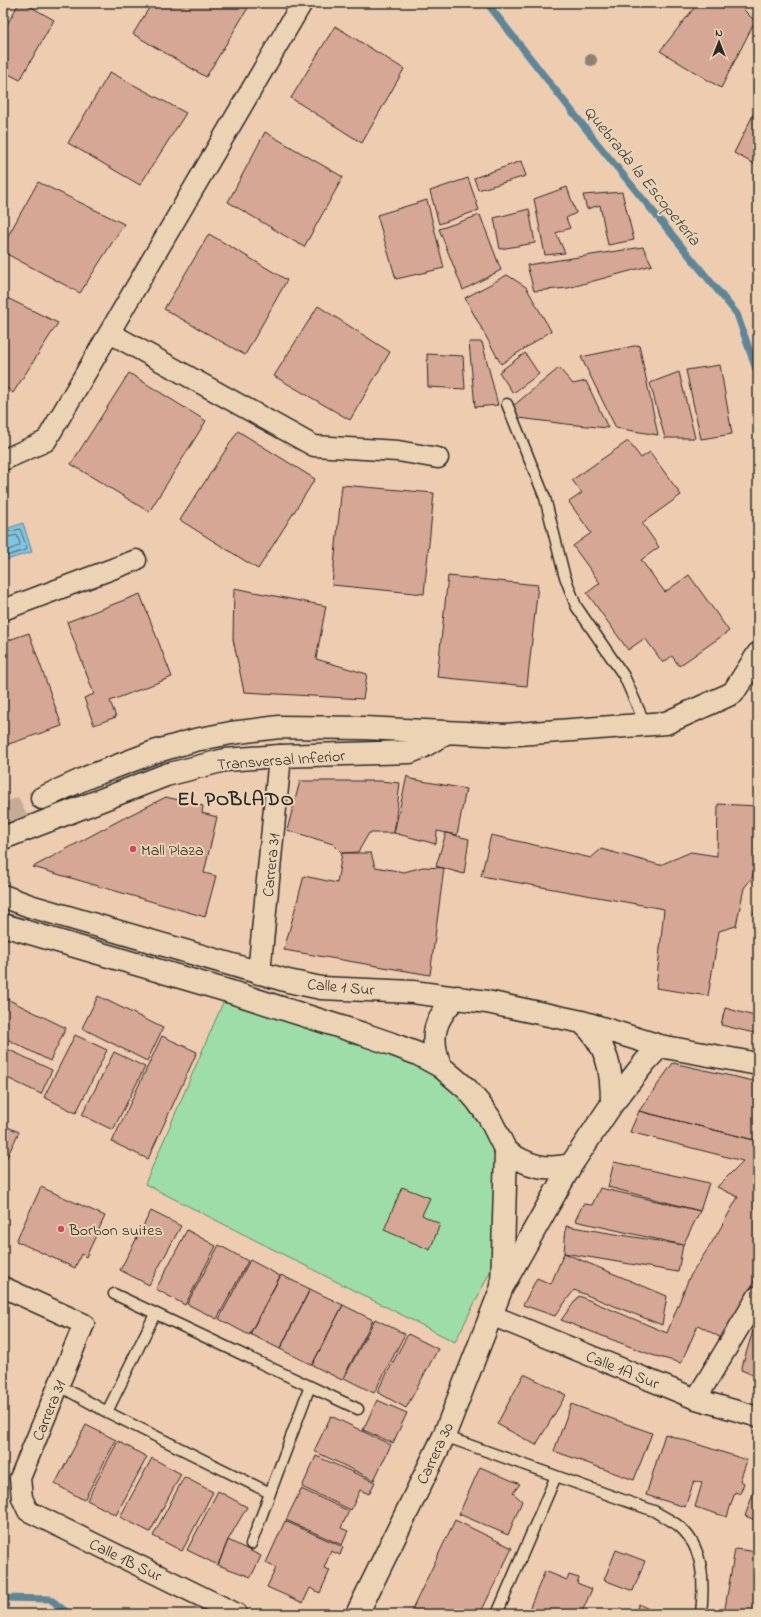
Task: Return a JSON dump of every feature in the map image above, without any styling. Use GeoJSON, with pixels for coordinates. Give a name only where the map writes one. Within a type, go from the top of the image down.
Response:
{"type":"FeatureCollection","features":[{"type":"Feature","properties":{"kind":"street"},"geometry":{"type":"LineString","coordinates":[[3,460],[46,441],[302,3]]}},
{"type":"Feature","properties":{"kind":"street"},"geometry":{"type":"LineString","coordinates":[[110,332],[314,446],[398,451],[438,458]]}},
{"type":"Feature","properties":{"kind":"street"},"geometry":{"type":"LineString","coordinates":[[3,610],[136,560]]}},
{"type":"Feature","properties":{"kind":"street","name":"Transversal Inferior"},"geometry":{"type":"LineString","coordinates":[[42,798],[88,777],[154,752],[195,740],[230,733],[279,727],[364,728],[505,735],[646,726],[666,723],[733,693],[758,654]]}},
{"type":"Feature","properties":{"kind":"street","name":"Transversal Inferior"},"geometry":{"type":"LineString","coordinates":[[3,838],[166,775],[225,760],[280,756],[410,752],[422,747],[447,732]]}},
{"type":"Feature","properties":{"kind":"street","name":"Carrera 31"},"geometry":{"type":"LineString","coordinates":[[259,973],[280,756]]}},
{"type":"Feature","properties":{"kind":"street","name":"Calle 1 Sur"},"geometry":{"type":"LineString","coordinates":[[3,896],[30,906],[259,973],[320,988],[369,989],[457,997],[516,1007],[582,1022],[660,1046],[758,1064]]}},
{"type":"Feature","properties":{"kind":"street","name":"Calle 1 Sur"},"geometry":{"type":"LineString","coordinates":[[3,924],[228,991],[405,1049],[440,1066],[467,1089],[489,1117],[506,1151]]}},
{"type":"Feature","properties":{"kind":"street"},"geometry":{"type":"LineString","coordinates":[[440,1066],[434,1042],[435,1029],[444,1011],[457,997]]}},
{"type":"Feature","properties":{"kind":"street"},"geometry":{"type":"LineString","coordinates":[[582,1022],[594,1034],[603,1049],[610,1072],[612,1104]]}},
{"type":"Feature","properties":{"kind":"street"},"geometry":{"type":"LineString","coordinates":[[506,1151],[517,1159],[530,1165],[543,1168],[558,1168],[571,1165],[612,1104],[645,1062],[660,1046]]}},
{"type":"Feature","properties":{"kind":"street","name":"Carrera 30"},"geometry":{"type":"LineString","coordinates":[[502,1287],[506,1151]]}},
{"type":"Feature","properties":{"kind":"street","name":"Carrera 30"},"geometry":{"type":"LineString","coordinates":[[357,1614],[444,1436],[502,1287],[571,1165]]}},
{"type":"Feature","properties":{"kind":"street","name":"Carrera 31"},"geometry":{"type":"LineString","coordinates":[[3,1287],[84,1324],[20,1478],[22,1498]]}},
{"type":"Feature","properties":{"kind":"street"},"geometry":{"type":"LineString","coordinates":[[696,1399],[758,1296]]}},
{"type":"Feature","properties":{"kind":"street","name":"Calle 1A Sur"},"geometry":{"type":"LineString","coordinates":[[491,1315],[696,1399],[758,1417]]}},
{"type":"Feature","properties":{"kind":"street","name":"Calle 1B Sur"},"geometry":{"type":"LineString","coordinates":[[22,1498],[28,1511],[237,1614]]}},
{"type":"Feature","properties":{"kind":"lane"},"geometry":{"type":"LineString","coordinates":[[507,404],[545,498],[564,574],[576,606],[624,676],[646,726]]}},
{"type":"Feature","properties":{"kind":"lane"},"geometry":{"type":"LineString","coordinates":[[114,1294],[358,1409]]}},
{"type":"Feature","properties":{"kind":"lane"},"geometry":{"type":"LineString","coordinates":[[107,1412],[155,1314]]}},
{"type":"Feature","properties":{"kind":"lane"},"geometry":{"type":"LineString","coordinates":[[58,1385],[107,1412],[270,1492]]}},
{"type":"Feature","properties":{"kind":"lane"},"geometry":{"type":"LineString","coordinates":[[251,1544],[310,1386]]}},
{"type":"Feature","properties":{"kind":"lane"},"geometry":{"type":"LineString","coordinates":[[444,1436],[654,1511],[681,1528],[695,1546],[701,1567],[703,1591],[701,1614]]}},
{"type":"Feature","properties":{"kind":"lane"},"geometry":{"type":"LineString","coordinates":[[497,1614],[556,1476]]}},
{"type":"Feature","properties":{"kind":"green space"},"geometry":{"type":"Polygon","coordinates":[[[228,991],[440,1066],[506,1151],[503,1246],[455,1342],[145,1184],[228,991]]]}},
{"type":"Feature","properties":{"kind":"water"},"geometry":{"type":"Polygon","coordinates":[[[23,523],[32,552],[3,561],[3,530],[23,523]]]}},
{"type":"Feature","properties":{"kind":"building"},"geometry":{"type":"Polygon","coordinates":[[[19,3],[24,3],[54,20],[20,80],[3,71],[3,32],[19,3]]]}},
{"type":"Feature","properties":{"kind":"building"},"geometry":{"type":"Polygon","coordinates":[[[52,3],[62,3],[57,8],[52,3]]]}},
{"type":"Feature","properties":{"kind":"building"},"geometry":{"type":"Polygon","coordinates":[[[152,3],[239,3],[248,8],[206,77],[133,34],[152,3]]]}},
{"type":"Feature","properties":{"kind":"building"},"geometry":{"type":"Polygon","coordinates":[[[698,3],[737,3],[755,21],[721,88],[660,51],[698,3]]]}},
{"type":"Feature","properties":{"kind":"building"},"geometry":{"type":"Polygon","coordinates":[[[335,26],[404,69],[362,143],[291,98],[335,26]]]}},
{"type":"Feature","properties":{"kind":"building"},"geometry":{"type":"Polygon","coordinates":[[[110,72],[186,113],[140,185],[68,143],[110,72]]]}},
{"type":"Feature","properties":{"kind":"building"},"geometry":{"type":"Polygon","coordinates":[[[758,105],[758,166],[734,153],[758,105]]]}},
{"type":"Feature","properties":{"kind":"building"},"geometry":{"type":"Polygon","coordinates":[[[265,132],[343,177],[304,247],[228,202],[265,132]]]}},
{"type":"Feature","properties":{"kind":"building"},"geometry":{"type":"Polygon","coordinates":[[[521,161],[526,176],[478,190],[474,178],[521,161]]]}},
{"type":"Feature","properties":{"kind":"building"},"geometry":{"type":"Polygon","coordinates":[[[468,178],[479,210],[439,224],[430,191],[468,178]]]}},
{"type":"Feature","properties":{"kind":"building"},"geometry":{"type":"Polygon","coordinates":[[[38,182],[124,224],[80,293],[3,252],[3,245],[38,182]]]}},
{"type":"Feature","properties":{"kind":"building"},"geometry":{"type":"Polygon","coordinates":[[[567,187],[576,213],[566,218],[570,228],[556,233],[565,253],[545,255],[534,199],[567,187]]]}},
{"type":"Feature","properties":{"kind":"building"},"geometry":{"type":"Polygon","coordinates":[[[622,192],[634,240],[608,245],[600,205],[587,209],[583,195],[622,192]]]}},
{"type":"Feature","properties":{"kind":"building"},"geometry":{"type":"Polygon","coordinates":[[[427,200],[444,268],[396,279],[377,215],[427,200]]]}},
{"type":"Feature","properties":{"kind":"building"},"geometry":{"type":"Polygon","coordinates":[[[529,209],[535,243],[500,249],[494,218],[529,209]]]}},
{"type":"Feature","properties":{"kind":"building"},"geometry":{"type":"Polygon","coordinates":[[[480,215],[501,270],[463,290],[439,229],[480,215]]]}},
{"type":"Feature","properties":{"kind":"building"},"geometry":{"type":"Polygon","coordinates":[[[209,234],[287,280],[245,355],[164,309],[209,234]]]}},
{"type":"Feature","properties":{"kind":"building"},"geometry":{"type":"Polygon","coordinates":[[[643,247],[652,265],[568,288],[534,291],[527,265],[643,247]]]}},
{"type":"Feature","properties":{"kind":"building"},"geometry":{"type":"Polygon","coordinates":[[[507,275],[526,287],[551,331],[501,364],[465,298],[507,275]]]}},
{"type":"Feature","properties":{"kind":"building"},"geometry":{"type":"Polygon","coordinates":[[[3,296],[58,323],[13,393],[3,385],[3,296]]]}},
{"type":"Feature","properties":{"kind":"building"},"geometry":{"type":"Polygon","coordinates":[[[318,306],[390,352],[350,420],[274,376],[318,306]]]}},
{"type":"Feature","properties":{"kind":"building"},"geometry":{"type":"Polygon","coordinates":[[[469,342],[482,342],[498,405],[475,407],[469,342]]]}},
{"type":"Feature","properties":{"kind":"building"},"geometry":{"type":"Polygon","coordinates":[[[639,345],[658,435],[616,428],[581,357],[639,345]]]}},
{"type":"Feature","properties":{"kind":"building"},"geometry":{"type":"Polygon","coordinates":[[[525,353],[539,374],[513,393],[499,372],[525,353]]]}},
{"type":"Feature","properties":{"kind":"building"},"geometry":{"type":"Polygon","coordinates":[[[427,354],[463,356],[465,389],[428,387],[427,354]]]}},
{"type":"Feature","properties":{"kind":"building"},"geometry":{"type":"Polygon","coordinates":[[[720,365],[732,434],[701,439],[686,370],[720,365]]]}},
{"type":"Feature","properties":{"kind":"building"},"geometry":{"type":"Polygon","coordinates":[[[559,368],[573,384],[586,381],[608,428],[519,418],[513,406],[559,368]]]}},
{"type":"Feature","properties":{"kind":"building"},"geometry":{"type":"Polygon","coordinates":[[[679,372],[695,438],[665,438],[650,383],[679,372]]]}},
{"type":"Feature","properties":{"kind":"building"},"geometry":{"type":"Polygon","coordinates":[[[129,373],[206,421],[149,512],[71,464],[129,373]]]}},
{"type":"Feature","properties":{"kind":"building"},"geometry":{"type":"Polygon","coordinates":[[[238,431],[315,479],[258,569],[180,520],[238,431]]]}},
{"type":"Feature","properties":{"kind":"building"},"geometry":{"type":"Polygon","coordinates":[[[628,441],[641,458],[650,452],[681,495],[642,523],[659,547],[641,560],[665,592],[689,575],[729,631],[679,666],[672,656],[663,663],[645,638],[628,650],[587,593],[600,583],[573,546],[591,533],[569,502],[582,493],[572,480],[628,441]]]}},
{"type":"Feature","properties":{"kind":"building"},"geometry":{"type":"Polygon","coordinates":[[[342,485],[434,493],[424,594],[332,585],[342,485]]]}},
{"type":"Feature","properties":{"kind":"building"},"geometry":{"type":"Polygon","coordinates":[[[448,576],[538,585],[527,686],[437,677],[448,576]]]}},
{"type":"Feature","properties":{"kind":"building"},"geometry":{"type":"Polygon","coordinates":[[[234,588],[326,606],[316,659],[367,674],[363,699],[244,692],[233,639],[234,588]]]}},
{"type":"Feature","properties":{"kind":"building"},"geometry":{"type":"Polygon","coordinates":[[[140,594],[172,677],[110,701],[116,717],[94,725],[84,698],[94,694],[67,622],[140,594]]]}},
{"type":"Feature","properties":{"kind":"building"},"geometry":{"type":"Polygon","coordinates":[[[29,633],[62,726],[3,746],[3,642],[29,633]]]}},
{"type":"Feature","properties":{"kind":"building"},"geometry":{"type":"Polygon","coordinates":[[[407,776],[411,779],[466,789],[457,835],[437,831],[436,844],[394,833],[407,776]]]}},
{"type":"Feature","properties":{"kind":"building"},"geometry":{"type":"Polygon","coordinates":[[[300,781],[380,781],[400,783],[394,833],[369,833],[358,852],[342,853],[333,844],[287,830],[300,781]]]}},
{"type":"Feature","properties":{"kind":"building"},"geometry":{"type":"Polygon","coordinates":[[[166,797],[203,806],[202,813],[217,817],[204,873],[216,876],[205,917],[33,867],[122,819],[166,797]]]}},
{"type":"Feature","properties":{"kind":"building"},"geometry":{"type":"Polygon","coordinates":[[[718,804],[758,806],[758,854],[752,878],[744,888],[736,926],[719,931],[708,996],[656,988],[664,909],[481,876],[491,835],[591,858],[601,849],[660,865],[691,852],[717,856],[718,804]]]}},
{"type":"Feature","properties":{"kind":"building"},"geometry":{"type":"Polygon","coordinates":[[[446,833],[469,839],[464,874],[436,866],[446,833]]]}},
{"type":"Feature","properties":{"kind":"building"},"geometry":{"type":"Polygon","coordinates":[[[342,853],[371,853],[375,867],[404,872],[423,867],[444,868],[430,975],[284,950],[304,876],[337,883],[342,853]]]}},
{"type":"Feature","properties":{"kind":"building"},"geometry":{"type":"Polygon","coordinates":[[[758,906],[758,915],[753,913],[758,906]]]}},
{"type":"Feature","properties":{"kind":"building"},"geometry":{"type":"Polygon","coordinates":[[[98,996],[163,1028],[147,1061],[82,1028],[98,996]]]}},
{"type":"Feature","properties":{"kind":"building"},"geometry":{"type":"Polygon","coordinates":[[[3,997],[66,1028],[50,1061],[3,1037],[3,997]]]}},
{"type":"Feature","properties":{"kind":"building"},"geometry":{"type":"Polygon","coordinates":[[[725,1008],[758,1017],[758,1034],[721,1025],[725,1008]]]}},
{"type":"Feature","properties":{"kind":"building"},"geometry":{"type":"Polygon","coordinates":[[[75,1035],[107,1050],[76,1113],[44,1097],[75,1035]]]}},
{"type":"Feature","properties":{"kind":"building"},"geometry":{"type":"Polygon","coordinates":[[[162,1036],[197,1052],[148,1159],[112,1142],[162,1036]]]}},
{"type":"Feature","properties":{"kind":"building"},"geometry":{"type":"Polygon","coordinates":[[[3,1047],[52,1070],[41,1094],[3,1076],[3,1047]]]}},
{"type":"Feature","properties":{"kind":"building"},"geometry":{"type":"Polygon","coordinates":[[[114,1052],[145,1067],[113,1130],[82,1115],[114,1052]]]}},
{"type":"Feature","properties":{"kind":"building"},"geometry":{"type":"Polygon","coordinates":[[[673,1063],[758,1082],[758,1141],[639,1111],[673,1063]]]}},
{"type":"Feature","properties":{"kind":"building"},"geometry":{"type":"Polygon","coordinates":[[[639,1111],[758,1141],[758,1272],[745,1301],[723,1339],[698,1325],[681,1363],[652,1355],[561,1320],[579,1296],[667,1333],[689,1278],[716,1236],[738,1197],[717,1187],[743,1161],[630,1132],[639,1111]]]}},
{"type":"Feature","properties":{"kind":"building"},"geometry":{"type":"Polygon","coordinates":[[[3,1125],[19,1132],[3,1165],[3,1125]]]}},
{"type":"Feature","properties":{"kind":"building"},"geometry":{"type":"Polygon","coordinates":[[[614,1162],[709,1183],[700,1211],[608,1187],[614,1162]]]}},
{"type":"Feature","properties":{"kind":"building","name":"Borbon suites"},"geometry":{"type":"Polygon","coordinates":[[[41,1187],[105,1216],[86,1257],[81,1254],[75,1268],[16,1241],[41,1187]]]}},
{"type":"Feature","properties":{"kind":"building"},"geometry":{"type":"Polygon","coordinates":[[[402,1187],[430,1198],[422,1215],[440,1224],[430,1250],[384,1230],[402,1187]]]}},
{"type":"Feature","properties":{"kind":"building"},"geometry":{"type":"Polygon","coordinates":[[[600,1188],[700,1211],[683,1245],[575,1221],[583,1204],[592,1205],[600,1188]]]}},
{"type":"Feature","properties":{"kind":"building"},"geometry":{"type":"Polygon","coordinates":[[[151,1211],[181,1226],[149,1285],[120,1270],[151,1211]]]}},
{"type":"Feature","properties":{"kind":"building"},"geometry":{"type":"Polygon","coordinates":[[[566,1226],[683,1245],[678,1272],[564,1253],[566,1226]]]}},
{"type":"Feature","properties":{"kind":"building"},"geometry":{"type":"Polygon","coordinates":[[[187,1230],[216,1246],[185,1305],[156,1289],[187,1230]]]}},
{"type":"Feature","properties":{"kind":"building"},"geometry":{"type":"Polygon","coordinates":[[[219,1245],[248,1261],[217,1319],[187,1304],[219,1245]]]}},
{"type":"Feature","properties":{"kind":"building"},"geometry":{"type":"Polygon","coordinates":[[[564,1253],[667,1296],[662,1325],[574,1290],[555,1316],[523,1305],[537,1278],[551,1284],[564,1253]]]}},
{"type":"Feature","properties":{"kind":"building"},"geometry":{"type":"Polygon","coordinates":[[[250,1260],[280,1276],[249,1335],[219,1319],[250,1260]]]}},
{"type":"Feature","properties":{"kind":"building"},"geometry":{"type":"Polygon","coordinates":[[[281,1275],[310,1289],[280,1349],[250,1334],[281,1275]]]}},
{"type":"Feature","properties":{"kind":"building"},"geometry":{"type":"Polygon","coordinates":[[[310,1289],[343,1305],[312,1365],[280,1349],[310,1289]]]}},
{"type":"Feature","properties":{"kind":"building"},"geometry":{"type":"Polygon","coordinates":[[[343,1305],[373,1320],[342,1380],[312,1365],[343,1305]]]}},
{"type":"Feature","properties":{"kind":"building"},"geometry":{"type":"Polygon","coordinates":[[[758,1314],[758,1377],[741,1370],[758,1314]]]}},
{"type":"Feature","properties":{"kind":"building"},"geometry":{"type":"Polygon","coordinates":[[[375,1319],[405,1334],[374,1393],[344,1378],[375,1319]]]}},
{"type":"Feature","properties":{"kind":"building"},"geometry":{"type":"Polygon","coordinates":[[[408,1334],[438,1349],[406,1408],[377,1392],[408,1334]]]}},
{"type":"Feature","properties":{"kind":"building"},"geometry":{"type":"Polygon","coordinates":[[[524,1374],[566,1395],[536,1445],[497,1424],[524,1374]]]}},
{"type":"Feature","properties":{"kind":"building"},"geometry":{"type":"Polygon","coordinates":[[[377,1400],[407,1413],[393,1443],[363,1430],[377,1400]]]}},
{"type":"Feature","properties":{"kind":"building"},"geometry":{"type":"Polygon","coordinates":[[[571,1404],[652,1433],[634,1480],[554,1451],[571,1404]]]}},
{"type":"Feature","properties":{"kind":"building"},"geometry":{"type":"Polygon","coordinates":[[[331,1416],[391,1445],[374,1480],[314,1451],[331,1416]]]}},
{"type":"Feature","properties":{"kind":"building"},"geometry":{"type":"Polygon","coordinates":[[[86,1425],[116,1440],[84,1500],[55,1484],[86,1425]]]}},
{"type":"Feature","properties":{"kind":"building"},"geometry":{"type":"Polygon","coordinates":[[[665,1434],[747,1460],[740,1481],[744,1483],[740,1494],[735,1492],[727,1517],[695,1507],[702,1483],[694,1481],[685,1507],[646,1495],[665,1434]]]}},
{"type":"Feature","properties":{"kind":"building"},"geometry":{"type":"Polygon","coordinates":[[[118,1441],[147,1457],[116,1515],[87,1500],[118,1441]]]}},
{"type":"Feature","properties":{"kind":"building"},"geometry":{"type":"Polygon","coordinates":[[[316,1456],[375,1482],[369,1494],[360,1490],[351,1510],[302,1487],[316,1456]]]}},
{"type":"Feature","properties":{"kind":"building"},"geometry":{"type":"Polygon","coordinates":[[[152,1458],[181,1474],[150,1532],[120,1517],[152,1458]]]}},
{"type":"Feature","properties":{"kind":"building"},"geometry":{"type":"Polygon","coordinates":[[[480,1467],[520,1484],[513,1493],[522,1501],[508,1535],[459,1514],[480,1467]]]}},
{"type":"Feature","properties":{"kind":"building"},"geometry":{"type":"Polygon","coordinates":[[[184,1477],[213,1492],[182,1551],[153,1536],[184,1477]]]}},
{"type":"Feature","properties":{"kind":"building"},"geometry":{"type":"Polygon","coordinates":[[[758,1480],[758,1521],[745,1516],[758,1480]]]}},
{"type":"Feature","properties":{"kind":"building"},"geometry":{"type":"Polygon","coordinates":[[[301,1489],[349,1511],[341,1528],[348,1531],[342,1545],[286,1520],[301,1489]]]}},
{"type":"Feature","properties":{"kind":"building"},"geometry":{"type":"Polygon","coordinates":[[[218,1491],[247,1507],[228,1540],[218,1565],[187,1550],[218,1491]]]}},
{"type":"Feature","properties":{"kind":"building"},"geometry":{"type":"Polygon","coordinates":[[[455,1520],[512,1548],[480,1614],[410,1614],[455,1520]]]}},
{"type":"Feature","properties":{"kind":"building"},"geometry":{"type":"Polygon","coordinates":[[[285,1521],[343,1547],[340,1555],[331,1551],[324,1568],[330,1570],[320,1593],[310,1588],[303,1603],[267,1587],[276,1568],[266,1563],[285,1521]]]}},
{"type":"Feature","properties":{"kind":"building"},"geometry":{"type":"Polygon","coordinates":[[[228,1540],[261,1556],[251,1577],[218,1565],[228,1540]]]}},
{"type":"Feature","properties":{"kind":"building"},"geometry":{"type":"Polygon","coordinates":[[[735,1549],[758,1552],[758,1614],[724,1614],[735,1549]]]}},
{"type":"Feature","properties":{"kind":"building"},"geometry":{"type":"Polygon","coordinates":[[[616,1550],[645,1561],[633,1591],[604,1580],[616,1550]]]}},
{"type":"Feature","properties":{"kind":"building"},"geometry":{"type":"Polygon","coordinates":[[[545,1571],[567,1580],[569,1575],[579,1578],[577,1583],[592,1589],[581,1614],[527,1614],[545,1571]]]}},
{"type":"Feature","properties":{"kind":"building"},"geometry":{"type":"Polygon","coordinates":[[[639,1604],[658,1614],[634,1614],[639,1604]]]}},
{"type":"Feature","properties":{"kind":"waterway","name":"Quebrada la Escopetería"},"geometry":{"type":"LineString","coordinates":[[487,3],[597,143],[737,314],[758,375]]}},
{"type":"Feature","properties":{"kind":"waterway"},"geometry":{"type":"LineString","coordinates":[[3,1598],[50,1599],[69,1614]]}},
{"type":"Feature","properties":{"kind":"tunnel"},"geometry":{"type":"LineString","coordinates":[[3,816],[42,798]]}},
{"type":"Feature","properties":{"kind":"place","name":"Mall Plaza"},"geometry":{"type":"Point","coordinates":[133,849]}},
{"type":"Feature","properties":{"kind":"place","name":"Borbon suites"},"geometry":{"type":"Point","coordinates":[61,1229]}},
{"type":"Feature","properties":{"kind":"district","name":"EL POBLADO"},"geometry":{"type":"Point","coordinates":[236,798]}}]}
